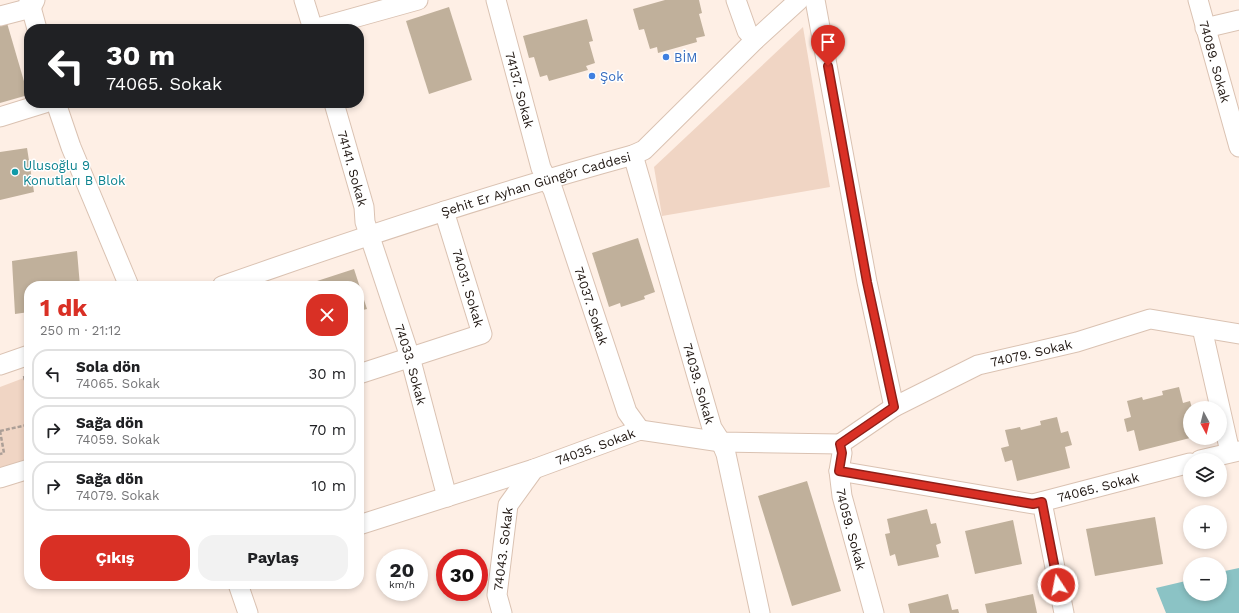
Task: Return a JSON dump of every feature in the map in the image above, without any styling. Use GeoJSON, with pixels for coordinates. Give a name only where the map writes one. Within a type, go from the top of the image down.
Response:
{"type":"FeatureCollection","features":[{"type":"Feature","properties":{"kind":"street"},"geometry":{"type":"LineString","coordinates":[[304,0],[312,24]]}},
{"type":"Feature","properties":{"kind":"street"},"geometry":{"type":"LineString","coordinates":[[332,24],[418,0]]}},
{"type":"Feature","properties":{"kind":"street","name":"74137. Sokak"},"geometry":{"type":"LineString","coordinates":[[496,0],[542,168],[548,178]]}},
{"type":"Feature","properties":{"kind":"street"},"geometry":{"type":"LineString","coordinates":[[736,0],[747,32],[755,40]]}},
{"type":"Feature","properties":{"kind":"street","name":"Şehit Er Ayhan Güngör Caddesi"},"geometry":{"type":"LineString","coordinates":[[236,281],[369,235],[548,178],[633,155],[644,150],[755,40],[799,0]]}},
{"type":"Feature","properties":{"kind":"street"},"geometry":{"type":"LineString","coordinates":[[815,0],[867,282],[894,407]]}},
{"type":"Feature","properties":{"kind":"street","name":"74089. Sokak"},"geometry":{"type":"LineString","coordinates":[[1198,0],[1239,147]]}},
{"type":"Feature","properties":{"kind":"street"},"geometry":{"type":"LineString","coordinates":[[0,16],[32,3],[35,24]]}},
{"type":"Feature","properties":{"kind":"street"},"geometry":{"type":"LineString","coordinates":[[1205,28],[1239,20]]}},
{"type":"Feature","properties":{"kind":"street"},"geometry":{"type":"LineString","coordinates":[[0,117],[29,108]]}},
{"type":"Feature","properties":{"kind":"street"},"geometry":{"type":"LineString","coordinates":[[58,108],[71,147],[127,281]]}},
{"type":"Feature","properties":{"kind":"street","name":"74141. Sokak"},"geometry":{"type":"LineString","coordinates":[[335,108],[364,207],[365,222],[369,235]]}},
{"type":"Feature","properties":{"kind":"street","name":"74039. Sokak"},"geometry":{"type":"LineString","coordinates":[[633,155],[712,428],[721,442],[726,454],[760,613]]}},
{"type":"Feature","properties":{"kind":"street","name":"74037. Sokak"},"geometry":{"type":"LineString","coordinates":[[548,178],[627,412],[640,430]]}},
{"type":"Feature","properties":{"kind":"street","name":"74031. Sokak"},"geometry":{"type":"LineString","coordinates":[[364,372],[482,334],[444,211]]}},
{"type":"Feature","properties":{"kind":"street","name":"74033. Sokak"},"geometry":{"type":"LineString","coordinates":[[369,235],[410,357],[447,497]]}},
{"type":"Feature","properties":{"kind":"street","name":"74079. Sokak"},"geometry":{"type":"LineString","coordinates":[[840,444],[894,407],[978,365],[1077,342],[1150,319],[1239,334]]}},
{"type":"Feature","properties":{"kind":"street"},"geometry":{"type":"LineString","coordinates":[[1202,328],[1235,452]]}},
{"type":"Feature","properties":{"kind":"street"},"geometry":{"type":"LineString","coordinates":[[0,365],[24,357]]}},
{"type":"Feature","properties":{"kind":"street","name":"74035. Sokak"},"geometry":{"type":"LineString","coordinates":[[364,523],[534,469],[640,430],[721,442],[840,444]]}},
{"type":"Feature","properties":{"kind":"street","name":"74059. Sokak"},"geometry":{"type":"LineString","coordinates":[[840,444],[842,453],[839,471],[842,496],[874,613]]}},
{"type":"Feature","properties":{"kind":"street","name":"74065. Sokak"},"geometry":{"type":"LineString","coordinates":[[839,471],[1033,504],[1183,465]]}},
{"type":"Feature","properties":{"kind":"street","name":"74043. Sokak"},"geometry":{"type":"LineString","coordinates":[[502,613],[497,595],[508,505],[534,469]]}},
{"type":"Feature","properties":{"kind":"street"},"geometry":{"type":"LineString","coordinates":[[0,478],[24,471]]}},
{"type":"Feature","properties":{"kind":"street"},"geometry":{"type":"LineString","coordinates":[[1042,502],[1064,613]]}},
{"type":"Feature","properties":{"kind":"street"},"geometry":{"type":"LineString","coordinates":[[240,589],[248,613]]}},
{"type":"Feature","properties":{"kind":"path"},"geometry":{"type":"LineString","coordinates":[[0,454],[4,453],[0,431],[24,426]]}},
{"type":"Feature","properties":{"kind":"shaded area"},"geometry":{"type":"Polygon","coordinates":[[[803,27],[830,187],[662,216],[654,167],[803,27]]]}},
{"type":"Feature","properties":{"kind":"shaded area"},"geometry":{"type":"Polygon","coordinates":[[[24,378],[24,463],[0,470],[0,387],[24,378]]]}},
{"type":"Feature","properties":{"kind":"water"},"geometry":{"type":"Polygon","coordinates":[[[1239,568],[1239,613],[1166,613],[1156,588],[1183,582],[1183,601],[1227,601],[1227,571],[1239,568]]]}},
{"type":"Feature","properties":{"kind":"building"},"geometry":{"type":"Polygon","coordinates":[[[665,0],[699,0],[702,13],[699,14],[705,36],[696,38],[697,42],[658,53],[657,47],[650,49],[644,29],[639,30],[633,9],[665,0]]]}},
{"type":"Feature","properties":{"kind":"building"},"geometry":{"type":"Polygon","coordinates":[[[449,7],[472,80],[429,94],[406,21],[449,7]]]}},
{"type":"Feature","properties":{"kind":"building"},"geometry":{"type":"Polygon","coordinates":[[[587,19],[593,41],[589,42],[595,63],[586,66],[588,70],[549,81],[547,75],[540,77],[534,57],[529,58],[523,36],[587,19]]]}},
{"type":"Feature","properties":{"kind":"building"},"geometry":{"type":"Polygon","coordinates":[[[7,23],[24,81],[24,96],[0,103],[0,25],[7,23]]]}},
{"type":"Feature","properties":{"kind":"building","name":"Ulusoğlu 9 Konutları B Blok"},"geometry":{"type":"Polygon","coordinates":[[[27,148],[34,192],[0,200],[0,152],[27,148]]]}},
{"type":"Feature","properties":{"kind":"building"},"geometry":{"type":"Polygon","coordinates":[[[638,238],[655,292],[644,296],[645,299],[621,307],[620,303],[609,307],[592,253],[638,238]]]}},
{"type":"Feature","properties":{"kind":"building"},"geometry":{"type":"Polygon","coordinates":[[[77,251],[80,281],[24,281],[24,313],[15,314],[12,261],[77,251]]]}},
{"type":"Feature","properties":{"kind":"building"},"geometry":{"type":"Polygon","coordinates":[[[354,269],[358,281],[317,281],[354,269]]]}},
{"type":"Feature","properties":{"kind":"building"},"geometry":{"type":"Polygon","coordinates":[[[364,300],[367,309],[364,310],[364,300]]]}},
{"type":"Feature","properties":{"kind":"building"},"geometry":{"type":"Polygon","coordinates":[[[1179,387],[1183,403],[1183,440],[1139,451],[1134,430],[1127,432],[1124,419],[1131,417],[1127,401],[1142,397],[1143,400],[1163,395],[1162,391],[1179,387]]]}},
{"type":"Feature","properties":{"kind":"building"},"geometry":{"type":"Polygon","coordinates":[[[1057,417],[1061,433],[1068,431],[1072,445],[1065,447],[1070,468],[1017,481],[1012,460],[1005,462],[1001,448],[1009,446],[1005,430],[1020,427],[1021,430],[1041,425],[1040,421],[1057,417]]]}},
{"type":"Feature","properties":{"kind":"building"},"geometry":{"type":"Polygon","coordinates":[[[807,481],[841,591],[792,606],[758,496],[807,481]]]}},
{"type":"Feature","properties":{"kind":"building"},"geometry":{"type":"Polygon","coordinates":[[[927,509],[931,524],[936,523],[941,543],[936,545],[939,557],[898,566],[895,554],[890,556],[885,534],[890,533],[887,519],[927,509]]]}},
{"type":"Feature","properties":{"kind":"building"},"geometry":{"type":"Polygon","coordinates":[[[1155,517],[1163,564],[1095,576],[1086,529],[1155,517]]]}},
{"type":"Feature","properties":{"kind":"building"},"geometry":{"type":"Polygon","coordinates":[[[1013,520],[1022,564],[975,574],[965,531],[1013,520]]]}},
{"type":"Feature","properties":{"kind":"building"},"geometry":{"type":"Polygon","coordinates":[[[948,594],[952,610],[958,609],[959,613],[910,613],[908,604],[948,594]]]}},
{"type":"Feature","properties":{"kind":"building"},"geometry":{"type":"Polygon","coordinates":[[[1033,594],[1037,613],[987,613],[985,604],[1033,594]]]}},
{"type":"Feature","properties":{"kind":"place","name":"BİM"},"geometry":{"type":"Point","coordinates":[666,57]}},
{"type":"Feature","properties":{"kind":"place","name":"Şok"},"geometry":{"type":"Point","coordinates":[592,76]}},
{"type":"Feature","properties":{"kind":"place","name":"Ulusoğlu 9 Konutları B Blok"},"geometry":{"type":"Point","coordinates":[15,172]}},
{"type":"Feature","properties":{"kind":"route"},"geometry":{"type":"LineString","coordinates":[[828,66],[867,282],[894,407],[840,444],[842,453],[839,471],[1033,504],[1042,502],[1058,585]]}}]}
